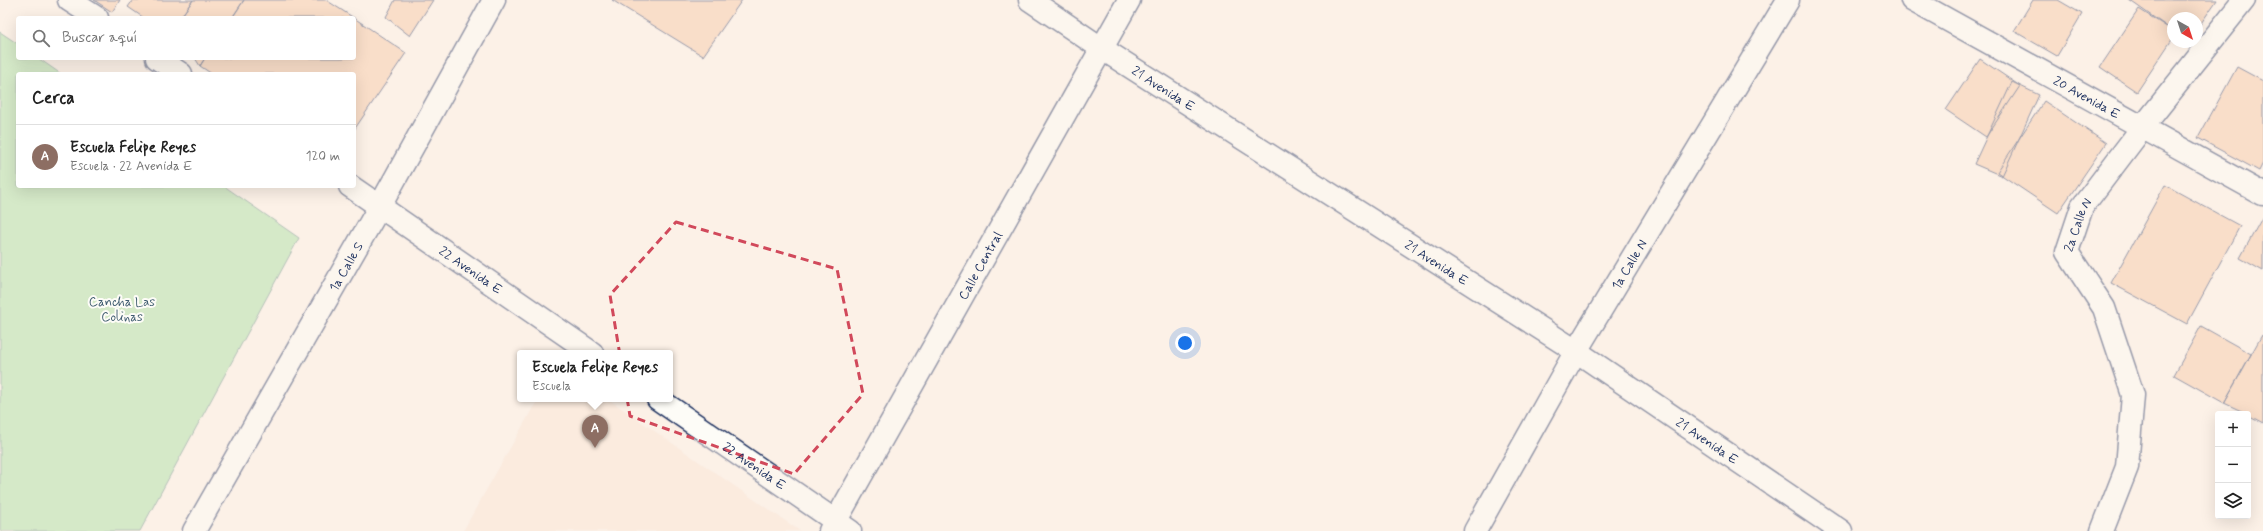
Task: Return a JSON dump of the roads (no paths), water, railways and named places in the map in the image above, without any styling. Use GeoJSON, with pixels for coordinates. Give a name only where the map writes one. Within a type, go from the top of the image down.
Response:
{"type":"FeatureCollection","features":[{"type":"Feature","properties":{"kind":"street"},"geometry":{"type":"LineString","coordinates":[[70,0],[94,16]]}},
{"type":"Feature","properties":{"kind":"street","name":"1a Calle S"},"geometry":{"type":"LineString","coordinates":[[194,531],[380,206],[494,0]]}},
{"type":"Feature","properties":{"kind":"street","name":"21 Avenida E"},"geometry":{"type":"LineString","coordinates":[[1030,0],[1101,48],[1576,351],[1841,531]]}},
{"type":"Feature","properties":{"kind":"street","name":"Calle Central"},"geometry":{"type":"LineString","coordinates":[[838,528],[1101,48],[1129,0]]}},
{"type":"Feature","properties":{"kind":"street","name":"1a Calle N"},"geometry":{"type":"LineString","coordinates":[[1475,531],[1576,351],[1788,0]]}},
{"type":"Feature","properties":{"kind":"street","name":"20 Avenida E"},"geometry":{"type":"LineString","coordinates":[[1912,0],[2263,194]]}},
{"type":"Feature","properties":{"kind":"street","name":"2a Calle N"},"geometry":{"type":"LineString","coordinates":[[2102,531],[2128,467],[2134,395],[2104,308],[2067,252],[2082,207],[2142,128],[2244,0]]}},
{"type":"Feature","properties":{"kind":"street"},"geometry":{"type":"LineString","coordinates":[[160,60],[178,72]]}},
{"type":"Feature","properties":{"kind":"street","name":"22 Avenida E"},"geometry":{"type":"LineString","coordinates":[[353,188],[588,350]]}},
{"type":"Feature","properties":{"kind":"street","name":"22 Avenida E"},"geometry":{"type":"LineString","coordinates":[[662,402],[838,528]]}},
{"type":"Feature","properties":{"kind":"place","name":"Escuela Felipe Reyes"},"geometry":{"type":"Point","coordinates":[595,448]}},
{"type":"Feature","properties":{"kind":"park label","name":"Cancha Las Colinas"},"geometry":{"type":"Point","coordinates":[122,308]}}]}
